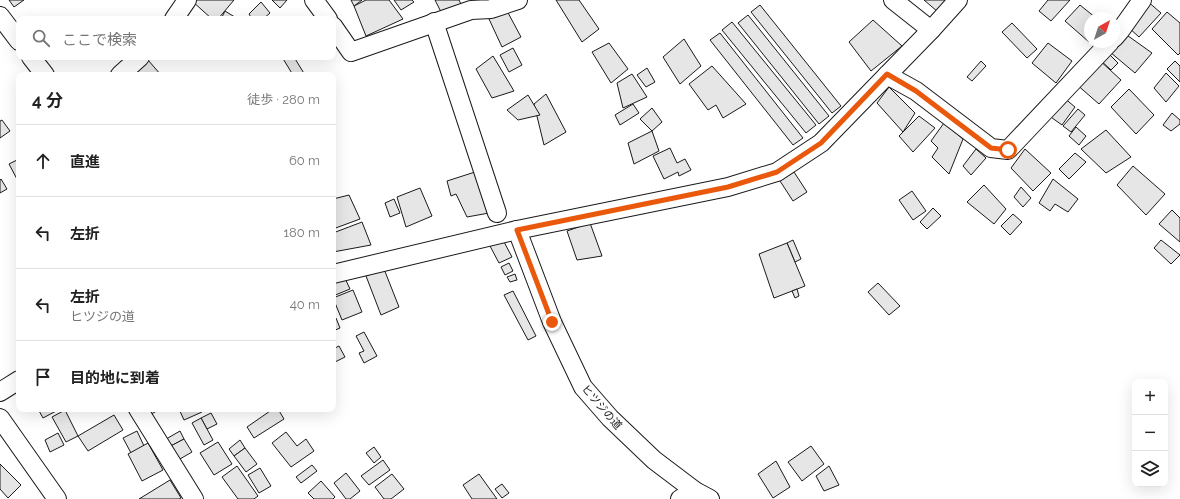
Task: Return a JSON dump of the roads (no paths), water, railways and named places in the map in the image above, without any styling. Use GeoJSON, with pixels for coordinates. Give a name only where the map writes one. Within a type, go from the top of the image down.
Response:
{"type":"FeatureCollection","features":[{"type":"Feature","properties":{"kind":"street"},"geometry":{"type":"LineString","coordinates":[[176,16],[186,0]]}},
{"type":"Feature","properties":{"kind":"street"},"geometry":{"type":"LineString","coordinates":[[314,0],[326,16]]}},
{"type":"Feature","properties":{"kind":"street"},"geometry":{"type":"LineString","coordinates":[[336,30],[351,52],[471,10],[492,9],[518,0]]}},
{"type":"Feature","properties":{"kind":"street"},"geometry":{"type":"LineString","coordinates":[[893,0],[931,30]]}},
{"type":"Feature","properties":{"kind":"street"},"geometry":{"type":"LineString","coordinates":[[336,273],[517,230],[728,187],[777,172],[821,143],[931,30],[958,0]]}},
{"type":"Feature","properties":{"kind":"street"},"geometry":{"type":"LineString","coordinates":[[1120,31],[1142,0]]}},
{"type":"Feature","properties":{"kind":"street"},"geometry":{"type":"LineString","coordinates":[[0,16],[16,37]]}},
{"type":"Feature","properties":{"kind":"street"},"geometry":{"type":"LineString","coordinates":[[434,22],[497,213]]}},
{"type":"Feature","properties":{"kind":"street"},"geometry":{"type":"LineString","coordinates":[[887,74],[916,91],[991,148],[1008,150],[1104,48]]}},
{"type":"Feature","properties":{"kind":"street"},"geometry":{"type":"LineString","coordinates":[[33,60],[43,72]]}},
{"type":"Feature","properties":{"kind":"street"},"geometry":{"type":"LineString","coordinates":[[123,72],[137,60]]}},
{"type":"Feature","properties":{"kind":"street","name":"ヒツジの道"},"geometry":{"type":"LineString","coordinates":[[517,230],[552,322],[583,387],[610,418],[695,496]]}},
{"type":"Feature","properties":{"kind":"street"},"geometry":{"type":"LineString","coordinates":[[0,392],[16,382]]}},
{"type":"Feature","properties":{"kind":"street"},"geometry":{"type":"LineString","coordinates":[[140,412],[194,499]]}},
{"type":"Feature","properties":{"kind":"street"},"geometry":{"type":"LineString","coordinates":[[0,418],[57,499]]}}]}
